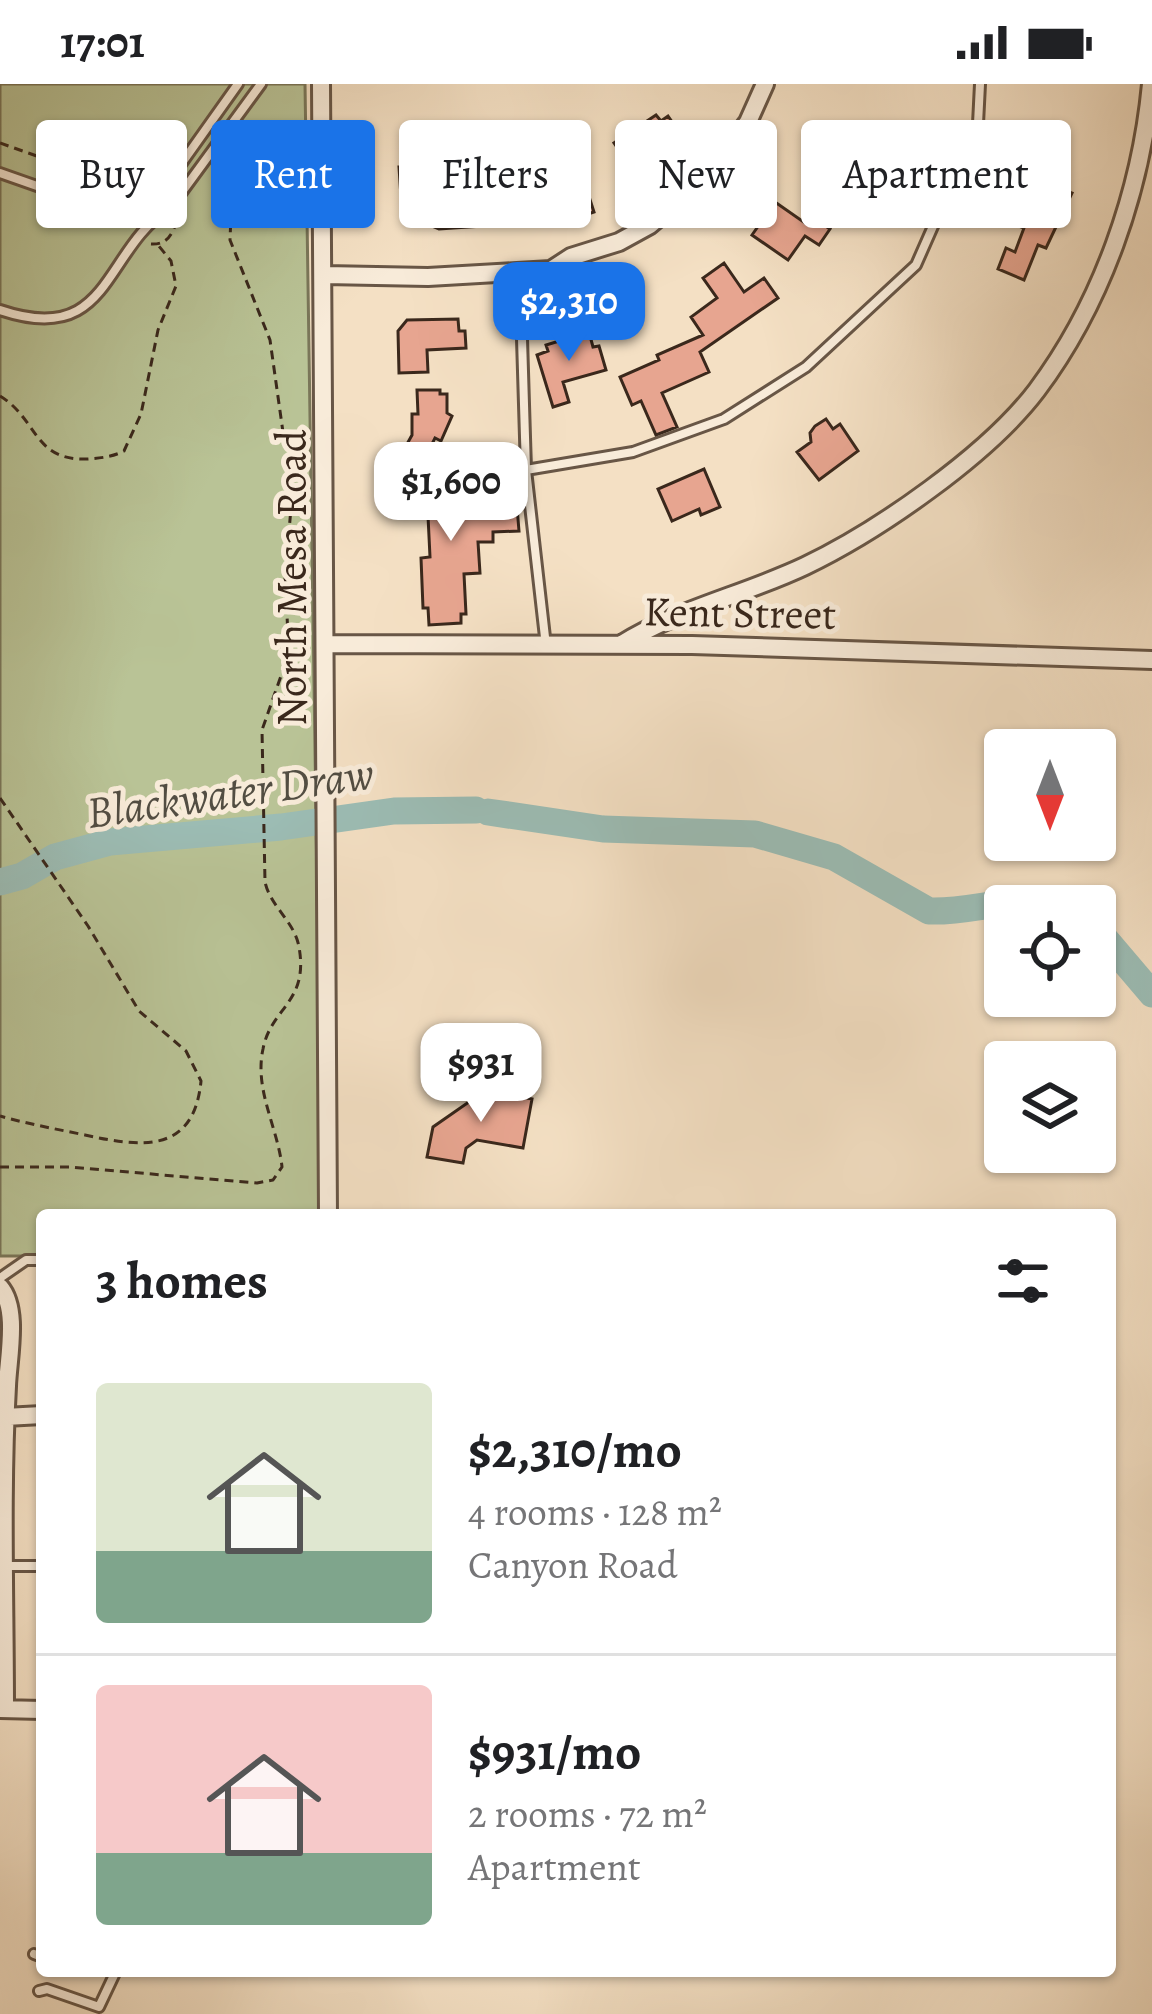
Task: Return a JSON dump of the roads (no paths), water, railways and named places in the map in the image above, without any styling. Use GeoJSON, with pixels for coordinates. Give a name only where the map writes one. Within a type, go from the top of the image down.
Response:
{"type":"FeatureCollection","features":[{"type":"Feature","properties":{"kind":"street","name":"North Mesa Road"},"geometry":{"type":"LineString","coordinates":[[321,84],[328,1209]]}},
{"type":"Feature","properties":{"kind":"street"},"geometry":{"type":"LineString","coordinates":[[325,275],[428,277],[551,270],[571,257],[619,242],[676,206],[729,150],[765,84]]}},
{"type":"Feature","properties":{"kind":"street"},"geometry":{"type":"LineString","coordinates":[[620,645],[665,619],[810,564],[900,509],[1011,420],[1049,372],[1118,234],[1140,161],[1151,84]]}},
{"type":"Feature","properties":{"kind":"street","name":"Kent Street"},"geometry":{"type":"LineString","coordinates":[[327,644],[620,645],[1152,660]]}},
{"type":"Feature","properties":{"kind":"street"},"geometry":{"type":"LineString","coordinates":[[0,1282],[8,1302],[10,1334],[3,1709],[36,1710]]}},
{"type":"Feature","properties":{"kind":"street"},"geometry":{"type":"LineString","coordinates":[[5,1417],[36,1415]]}},
{"type":"Feature","properties":{"kind":"lane"},"geometry":{"type":"LineString","coordinates":[[187,156],[238,84]]}},
{"type":"Feature","properties":{"kind":"lane"},"geometry":{"type":"LineString","coordinates":[[187,185],[261,84]]}},
{"type":"Feature","properties":{"kind":"lane"},"geometry":{"type":"LineString","coordinates":[[526,470],[633,452],[724,418],[806,367],[916,265],[977,124],[980,84]]}},
{"type":"Feature","properties":{"kind":"lane"},"geometry":{"type":"LineString","coordinates":[[0,173],[36,185]]}},
{"type":"Feature","properties":{"kind":"lane"},"geometry":{"type":"LineString","coordinates":[[0,310],[26,319],[68,315],[98,295],[146,228]]}},
{"type":"Feature","properties":{"kind":"lane"},"geometry":{"type":"LineString","coordinates":[[520,273],[526,470],[546,648]]}},
{"type":"Feature","properties":{"kind":"lane"},"geometry":{"type":"LineString","coordinates":[[0,1282],[26,1260],[36,1260]]}},
{"type":"Feature","properties":{"kind":"lane"},"geometry":{"type":"LineString","coordinates":[[3,1566],[36,1566]]}},
{"type":"Feature","properties":{"kind":"lane"},"geometry":{"type":"LineString","coordinates":[[39,1991],[47,1989],[99,2007],[113,1977]]}},
{"type":"Feature","properties":{"kind":"waterway","name":"Blackwater Draw"},"geometry":{"type":"LineString","coordinates":[[0,882],[22,876],[55,857],[110,842],[281,827],[394,811],[476,810]]}},
{"type":"Feature","properties":{"kind":"waterway","name":"Blackwater Draw"},"geometry":{"type":"LineString","coordinates":[[488,812],[603,829],[755,834],[834,857],[929,911],[984,906]]}},
{"type":"Feature","properties":{"kind":"waterway","name":"Blackwater Draw"},"geometry":{"type":"LineString","coordinates":[[1116,952],[1152,994]]}}]}
